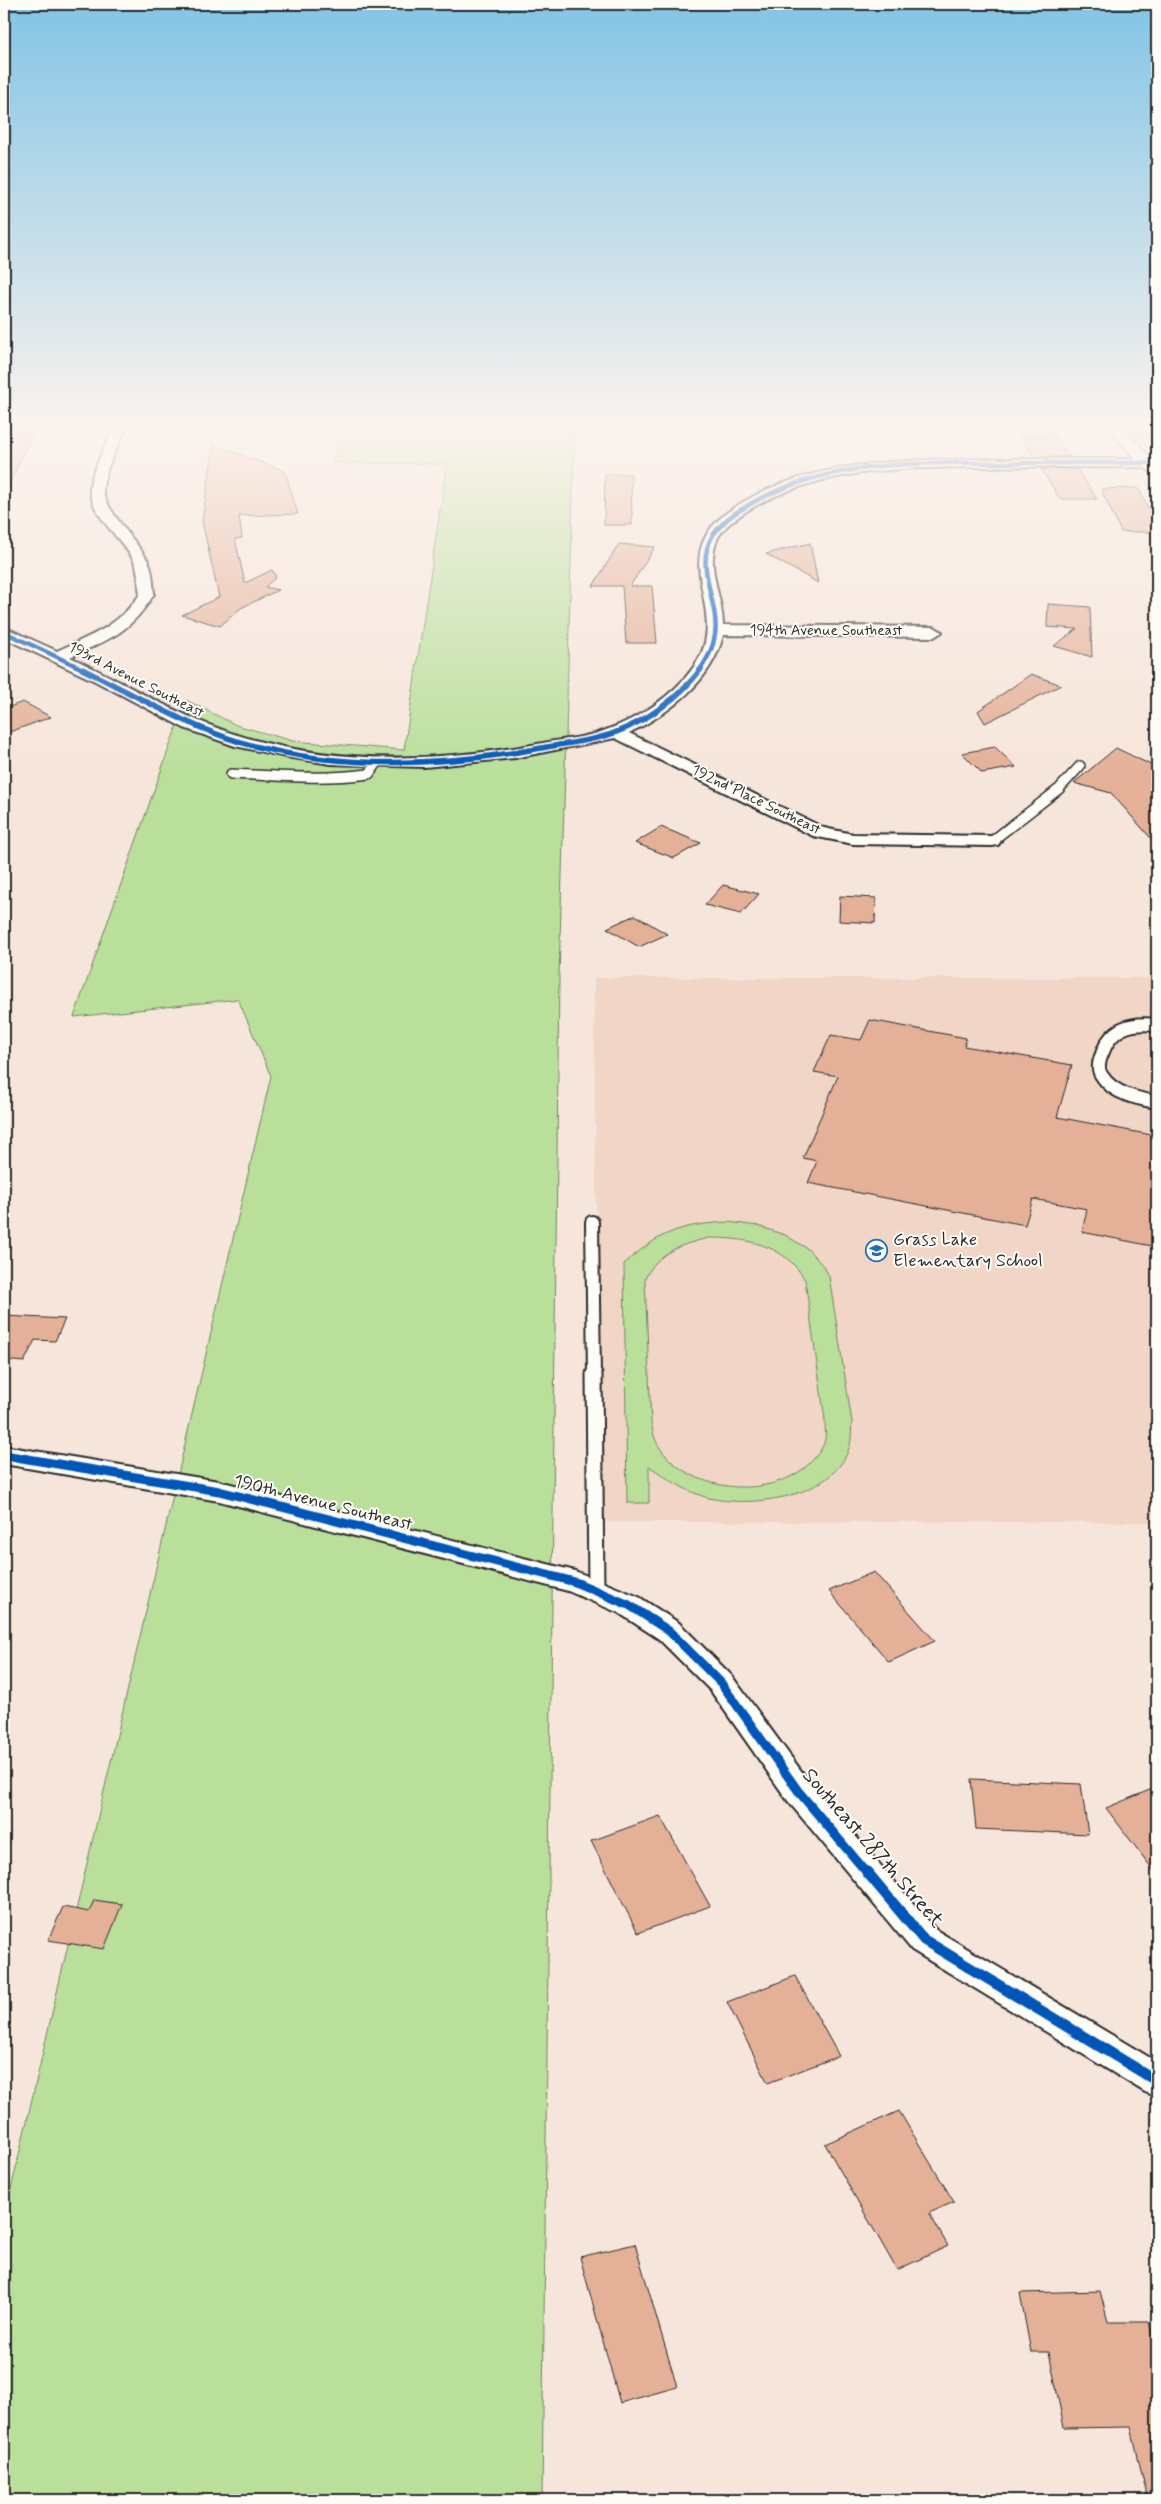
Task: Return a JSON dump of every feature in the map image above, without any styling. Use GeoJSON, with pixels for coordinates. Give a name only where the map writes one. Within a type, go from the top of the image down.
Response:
{"type":"FeatureCollection","features":[{"type":"Feature","properties":{"kind":"street"},"geometry":{"type":"LineString","coordinates":[[58,656],[114,631],[135,613],[147,594],[143,565],[128,540]]}},
{"type":"Feature","properties":{"kind":"street"},"geometry":{"type":"LineString","coordinates":[[710,540],[705,561],[717,630]]}},
{"type":"Feature","properties":{"kind":"street","name":"193rd Avenue Southeast"},"geometry":{"type":"LineString","coordinates":[[4,632],[58,656],[197,728],[269,749],[340,759],[378,762],[455,759],[496,755],[541,749],[617,732],[661,705],[700,670],[711,652],[717,630]]}},
{"type":"Feature","properties":{"kind":"street","name":"194th Avenue Southeast"},"geometry":{"type":"LineString","coordinates":[[717,630],[934,632]]}},
{"type":"Feature","properties":{"kind":"street","name":"192nd Place Southeast"},"geometry":{"type":"LineString","coordinates":[[617,732],[819,832],[853,839],[992,841]]}},
{"type":"Feature","properties":{"kind":"street","name":"190th Avenue Southeast"},"geometry":{"type":"LineString","coordinates":[[4,1455],[218,1491],[575,1582],[629,1605]]}},
{"type":"Feature","properties":{"kind":"street","name":"Southeast 287th Street"},"geometry":{"type":"LineString","coordinates":[[629,1605],[669,1631],[721,1683],[799,1792],[924,1940],[1157,2081]]}},
{"type":"Feature","properties":{"kind":"lane"},"geometry":{"type":"LineString","coordinates":[[231,774],[317,778],[356,776],[369,774],[378,762]]}},
{"type":"Feature","properties":{"kind":"lane"},"geometry":{"type":"LineString","coordinates":[[992,841],[1059,789],[1080,766]]}},
{"type":"Feature","properties":{"kind":"lane"},"geometry":{"type":"LineString","coordinates":[[1157,1025],[1134,1024],[1119,1028],[1109,1035],[1098,1067],[1101,1076],[1113,1087],[1129,1096],[1157,1102]]}},
{"type":"Feature","properties":{"kind":"lane"},"geometry":{"type":"LineString","coordinates":[[592,1222],[596,1591]]}},
{"type":"Feature","properties":{"kind":"shaded area","name":"Grass Lake Elementary School"},"geometry":{"type":"Polygon","coordinates":[[[594,978],[1157,978],[1157,1522],[599,1522],[594,978]]]}},
{"type":"Feature","properties":{"kind":"green space"},"geometry":{"type":"Polygon","coordinates":[[[436,540],[572,540],[559,977],[542,2500],[4,2500],[4,2219],[271,1076],[238,999],[74,1017],[186,700],[236,725],[293,741],[404,750],[436,540]]]}},
{"type":"Feature","properties":{"kind":"green space"},"geometry":{"type":"Polygon","coordinates":[[[728,1222],[758,1226],[785,1235],[808,1249],[824,1267],[829,1276],[852,1422],[850,1445],[842,1463],[828,1477],[811,1488],[791,1495],[769,1500],[748,1501],[727,1501],[709,1498],[685,1489],[649,1466],[649,1503],[627,1503],[624,1264],[660,1237],[683,1228],[728,1222]],[[709,1238],[680,1246],[656,1262],[645,1279],[651,1423],[658,1445],[671,1461],[688,1473],[707,1481],[728,1486],[750,1487],[771,1484],[791,1476],[808,1465],[821,1450],[825,1440],[825,1420],[805,1280],[787,1258],[776,1251],[750,1242],[709,1238]]]}},
{"type":"Feature","properties":{"kind":"building"},"geometry":{"type":"Polygon","coordinates":[[[206,540],[235,540],[245,583],[272,570],[276,577],[265,587],[278,590],[241,608],[220,626],[182,615],[219,597],[206,540]]]}},
{"type":"Feature","properties":{"kind":"building"},"geometry":{"type":"Polygon","coordinates":[[[810,543],[818,583],[766,554],[810,543]]]}},
{"type":"Feature","properties":{"kind":"building"},"geometry":{"type":"Polygon","coordinates":[[[619,544],[655,547],[630,586],[652,586],[657,643],[626,643],[622,586],[593,586],[619,544]]]}},
{"type":"Feature","properties":{"kind":"building"},"geometry":{"type":"Polygon","coordinates":[[[1048,604],[1090,607],[1092,657],[1054,646],[1077,629],[1047,627],[1048,604]]]}},
{"type":"Feature","properties":{"kind":"building"},"geometry":{"type":"Polygon","coordinates":[[[1031,674],[1061,685],[985,723],[978,711],[1031,674]]]}},
{"type":"Feature","properties":{"kind":"building"},"geometry":{"type":"Polygon","coordinates":[[[23,702],[51,717],[4,734],[4,709],[23,702]]]}},
{"type":"Feature","properties":{"kind":"building"},"geometry":{"type":"Polygon","coordinates":[[[995,747],[1016,767],[982,773],[962,753],[995,747]]]}},
{"type":"Feature","properties":{"kind":"building"},"geometry":{"type":"Polygon","coordinates":[[[1116,748],[1157,768],[1157,845],[1111,793],[1074,783],[1116,748]]]}},
{"type":"Feature","properties":{"kind":"building"},"geometry":{"type":"Polygon","coordinates":[[[661,827],[701,843],[674,858],[635,843],[661,827]]]}},
{"type":"Feature","properties":{"kind":"building"},"geometry":{"type":"Polygon","coordinates":[[[723,885],[759,894],[741,914],[705,905],[723,885]]]}},
{"type":"Feature","properties":{"kind":"building"},"geometry":{"type":"Polygon","coordinates":[[[840,896],[876,898],[875,923],[839,921],[840,896]]]}},
{"type":"Feature","properties":{"kind":"building"},"geometry":{"type":"Polygon","coordinates":[[[635,915],[667,934],[639,947],[607,928],[635,915]]]}},
{"type":"Feature","properties":{"kind":"building"},"geometry":{"type":"Polygon","coordinates":[[[870,1020],[966,1038],[964,1046],[1072,1065],[1057,1117],[1157,1136],[1157,1247],[1082,1232],[1087,1209],[1033,1199],[1025,1225],[808,1183],[817,1161],[803,1158],[838,1076],[814,1072],[831,1035],[861,1040],[870,1020]]]}},
{"type":"Feature","properties":{"kind":"building"},"geometry":{"type":"Polygon","coordinates":[[[4,1316],[65,1319],[55,1341],[35,1340],[24,1362],[4,1360],[4,1316]]]}},
{"type":"Feature","properties":{"kind":"building"},"geometry":{"type":"Polygon","coordinates":[[[874,1572],[935,1641],[889,1662],[829,1591],[874,1572]]]}},
{"type":"Feature","properties":{"kind":"building"},"geometry":{"type":"Polygon","coordinates":[[[971,1779],[1081,1784],[1088,1834],[976,1829],[971,1779]]]}},
{"type":"Feature","properties":{"kind":"building"},"geometry":{"type":"Polygon","coordinates":[[[1157,1787],[1157,1875],[1106,1808],[1157,1787]]]}},
{"type":"Feature","properties":{"kind":"building"},"geometry":{"type":"Polygon","coordinates":[[[660,1816],[710,1906],[638,1933],[591,1841],[660,1816]]]}},
{"type":"Feature","properties":{"kind":"building"},"geometry":{"type":"Polygon","coordinates":[[[94,1900],[122,1904],[104,1949],[48,1940],[63,1907],[89,1912],[94,1900]]]}},
{"type":"Feature","properties":{"kind":"building"},"geometry":{"type":"Polygon","coordinates":[[[795,1976],[839,2056],[768,2083],[727,2002],[795,1976]]]}},
{"type":"Feature","properties":{"kind":"building"},"geometry":{"type":"Polygon","coordinates":[[[899,2111],[954,2202],[929,2213],[948,2246],[897,2270],[825,2144],[899,2111]]]}},
{"type":"Feature","properties":{"kind":"building"},"geometry":{"type":"Polygon","coordinates":[[[635,2244],[677,2387],[620,2403],[580,2257],[635,2244]]]}},
{"type":"Feature","properties":{"kind":"building"},"geometry":{"type":"Polygon","coordinates":[[[1100,2291],[1108,2322],[1149,2322],[1157,2358],[1157,2499],[1148,2500],[1131,2427],[1064,2428],[1049,2352],[1031,2352],[1020,2293],[1100,2291]]]}},
{"type":"Feature","properties":{"kind":"cycle path"},"geometry":{"type":"LineString","coordinates":[[4,632],[132,694],[181,721],[241,742],[331,759],[378,762],[470,759],[515,753],[612,734],[641,720],[683,688],[700,670],[711,652],[715,635],[715,619],[706,571],[706,555],[710,540]]}},
{"type":"Feature","properties":{"kind":"cycle path"},"geometry":{"type":"LineString","coordinates":[[4,1455],[219,1491],[575,1582],[629,1605],[669,1631],[721,1683],[799,1792],[924,1940],[1157,2081]]}},
{"type":"Feature","properties":{"kind":"place","name":"Grass Lake Elementary School"},"geometry":{"type":"Point","coordinates":[877,1250]}}]}
